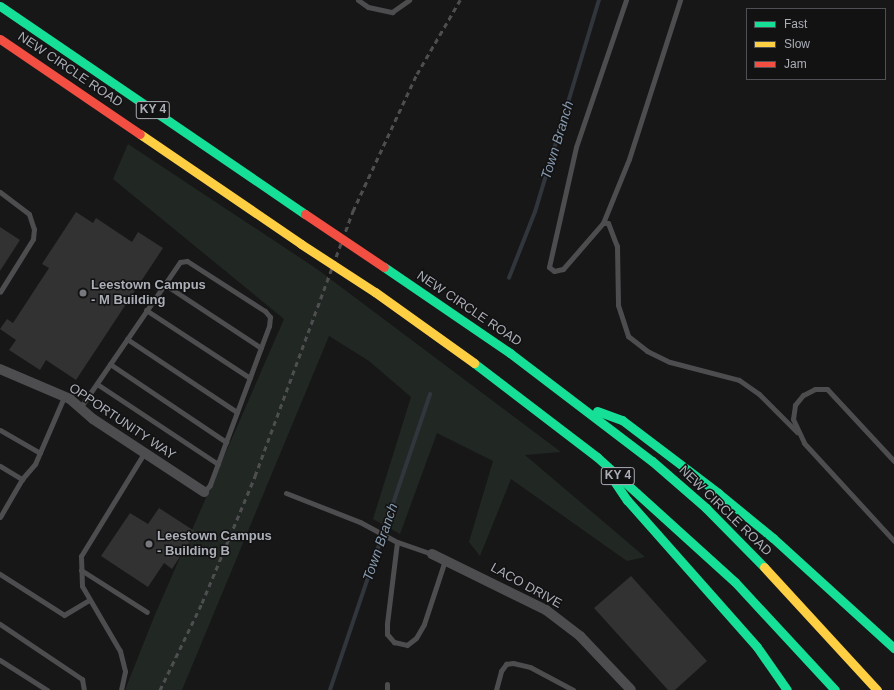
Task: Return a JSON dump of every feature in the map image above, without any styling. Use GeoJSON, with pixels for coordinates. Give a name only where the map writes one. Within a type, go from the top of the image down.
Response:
{"type":"FeatureCollection","features":[{"type":"Feature","properties":{"kind":"highway","name":"NEW CIRCLE ROAD"},"geometry":{"type":"LineString","coordinates":[[0,6],[510,353],[584,406],[706,508],[839,645],[877,690]]}},
{"type":"Feature","properties":{"kind":"highway","name":"NEW CIRCLE ROAD"},"geometry":{"type":"LineString","coordinates":[[0,39],[300,244],[375,292],[488,373],[597,457],[735,582],[835,690]]}},
{"type":"Feature","properties":{"kind":"highway"},"geometry":{"type":"LineString","coordinates":[[584,406],[622,420],[718,492],[773,538],[894,648]]}},
{"type":"Feature","properties":{"kind":"highway"},"geometry":{"type":"LineString","coordinates":[[597,457],[627,500],[757,647],[787,690]]}},
{"type":"Feature","properties":{"kind":"street","name":"OPPORTUNITY WAY"},"geometry":{"type":"LineString","coordinates":[[0,370],[64,397],[144,453],[204,492]]}},
{"type":"Feature","properties":{"kind":"street","name":"LACO DRIVE"},"geometry":{"type":"LineString","coordinates":[[432,554],[546,610],[580,636],[631,690]]}},
{"type":"Feature","properties":{"kind":"lane"},"geometry":{"type":"LineString","coordinates":[[358,0],[368,6],[392,12],[409,0]]}},
{"type":"Feature","properties":{"kind":"lane"},"geometry":{"type":"LineString","coordinates":[[626,0],[576,147],[549,257],[550,270],[563,270],[570,264],[603,223],[629,159],[680,0]]}},
{"type":"Feature","properties":{"kind":"lane"},"geometry":{"type":"LineString","coordinates":[[0,192],[29,214],[34,229],[33,239],[0,292]]}},
{"type":"Feature","properties":{"kind":"lane"},"geometry":{"type":"LineString","coordinates":[[603,223],[608,222],[617,246],[618,305],[628,336],[648,351],[670,362],[739,380],[759,394],[797,432],[804,443],[894,541]]}},
{"type":"Feature","properties":{"kind":"lane"},"geometry":{"type":"LineString","coordinates":[[80,408],[175,267],[180,262],[187,262],[265,311],[270,317],[269,326],[218,464],[210,484],[204,492]]}},
{"type":"Feature","properties":{"kind":"lane"},"geometry":{"type":"LineString","coordinates":[[164,284],[261,348]]}},
{"type":"Feature","properties":{"kind":"lane"},"geometry":{"type":"LineString","coordinates":[[146,310],[250,378]]}},
{"type":"Feature","properties":{"kind":"lane"},"geometry":{"type":"LineString","coordinates":[[127,339],[237,412]]}},
{"type":"Feature","properties":{"kind":"lane"},"geometry":{"type":"LineString","coordinates":[[110,364],[226,442]]}},
{"type":"Feature","properties":{"kind":"lane"},"geometry":{"type":"LineString","coordinates":[[97,384],[218,464]]}},
{"type":"Feature","properties":{"kind":"lane"},"geometry":{"type":"LineString","coordinates":[[797,432],[793,419],[794,406],[803,395],[815,389],[827,389],[894,461]]}},
{"type":"Feature","properties":{"kind":"lane"},"geometry":{"type":"LineString","coordinates":[[0,517],[22,479],[40,453],[64,397]]}},
{"type":"Feature","properties":{"kind":"lane"},"geometry":{"type":"LineString","coordinates":[[0,430],[40,453]]}},
{"type":"Feature","properties":{"kind":"lane"},"geometry":{"type":"LineString","coordinates":[[121,690],[126,671],[120,651],[82,586],[81,556],[144,453]]}},
{"type":"Feature","properties":{"kind":"lane"},"geometry":{"type":"LineString","coordinates":[[0,466],[22,479]]}},
{"type":"Feature","properties":{"kind":"lane"},"geometry":{"type":"LineString","coordinates":[[286,493],[360,522],[397,542],[432,554]]}},
{"type":"Feature","properties":{"kind":"lane"},"geometry":{"type":"LineString","coordinates":[[397,542],[387,624],[387,634],[394,642],[407,645],[416,638],[424,624],[445,560]]}},
{"type":"Feature","properties":{"kind":"lane"},"geometry":{"type":"LineString","coordinates":[[81,570],[147,612]]}},
{"type":"Feature","properties":{"kind":"lane"},"geometry":{"type":"LineString","coordinates":[[0,574],[64,615],[89,600]]}},
{"type":"Feature","properties":{"kind":"lane"},"geometry":{"type":"LineString","coordinates":[[0,624],[82,679],[84,690]]}},
{"type":"Feature","properties":{"kind":"lane"},"geometry":{"type":"LineString","coordinates":[[0,660],[47,690]]}},
{"type":"Feature","properties":{"kind":"lane"},"geometry":{"type":"LineString","coordinates":[[496,690],[501,671],[506,664],[513,663],[530,667],[573,690]]}},
{"type":"Feature","properties":{"kind":"shaded area"},"geometry":{"type":"Polygon","coordinates":[[[128,144],[317,269],[561,452],[525,455],[645,557],[627,561],[511,479],[480,556],[469,542],[493,461],[437,433],[400,534],[373,519],[411,397],[369,361],[329,336],[182,690],[125,690],[154,617],[284,319],[113,179],[128,144]]]}},
{"type":"Feature","properties":{"kind":"building","name":"Leestown Campus - M Building"},"geometry":{"type":"Polygon","coordinates":[[[76,212],[93,223],[96,218],[132,242],[138,232],[163,248],[76,380],[46,360],[40,370],[9,350],[16,340],[0,329],[7,319],[13,323],[49,268],[42,264],[76,212]]]}},
{"type":"Feature","properties":{"kind":"building"},"geometry":{"type":"Polygon","coordinates":[[[0,227],[20,240],[0,271],[0,227]]]}},
{"type":"Feature","properties":{"kind":"building","name":"Leestown Campus - Building B"},"geometry":{"type":"Polygon","coordinates":[[[159,508],[196,532],[172,569],[164,563],[148,587],[101,556],[130,513],[148,524],[159,508]]]}},
{"type":"Feature","properties":{"kind":"building"},"geometry":{"type":"Polygon","coordinates":[[[631,576],[707,661],[675,690],[668,690],[594,608],[631,576]]]}},
{"type":"Feature","properties":{"kind":"waterway","name":"Town Branch"},"geometry":{"type":"LineString","coordinates":[[509,278],[535,212],[599,0]]}},
{"type":"Feature","properties":{"kind":"waterway","name":"Town Branch"},"geometry":{"type":"LineString","coordinates":[[330,690],[430,394]]}},
{"type":"Feature","properties":{"kind":"railway"},"geometry":{"type":"LineString","coordinates":[[160,690],[202,603],[255,476],[353,211],[417,74],[460,0]]}},
{"type":"Feature","properties":{"kind":"traffic: fast"},"geometry":{"type":"LineString","coordinates":[[0,6],[305,214]]}},
{"type":"Feature","properties":{"kind":"traffic: fast"},"geometry":{"type":"LineString","coordinates":[[384,267],[510,353],[652,461],[706,508],[764,567]]}},
{"type":"Feature","properties":{"kind":"traffic: fast"},"geometry":{"type":"LineString","coordinates":[[474,363],[597,457],[735,582],[835,690]]}},
{"type":"Feature","properties":{"kind":"traffic: fast"},"geometry":{"type":"LineString","coordinates":[[597,411],[622,420],[718,493],[773,538],[894,648]]}},
{"type":"Feature","properties":{"kind":"traffic: fast"},"geometry":{"type":"LineString","coordinates":[[612,478],[627,500],[757,647],[787,690]]}},
{"type":"Feature","properties":{"kind":"traffic: slow"},"geometry":{"type":"LineString","coordinates":[[140,134],[301,244]]}},
{"type":"Feature","properties":{"kind":"traffic: slow"},"geometry":{"type":"LineString","coordinates":[[301,244],[375,292]]}},
{"type":"Feature","properties":{"kind":"traffic: slow"},"geometry":{"type":"LineString","coordinates":[[375,292],[474,363]]}},
{"type":"Feature","properties":{"kind":"traffic: slow"},"geometry":{"type":"LineString","coordinates":[[764,567],[877,690]]}},
{"type":"Feature","properties":{"kind":"traffic: jam"},"geometry":{"type":"LineString","coordinates":[[0,39],[140,134]]}},
{"type":"Feature","properties":{"kind":"traffic: jam"},"geometry":{"type":"LineString","coordinates":[[305,214],[384,267]]}},
{"type":"Feature","properties":{"kind":"place","name":"Leestown Campus - M Building"},"geometry":{"type":"Point","coordinates":[83,293]}},
{"type":"Feature","properties":{"kind":"place","name":"Leestown Campus - Building B"},"geometry":{"type":"Point","coordinates":[149,544]}}]}
